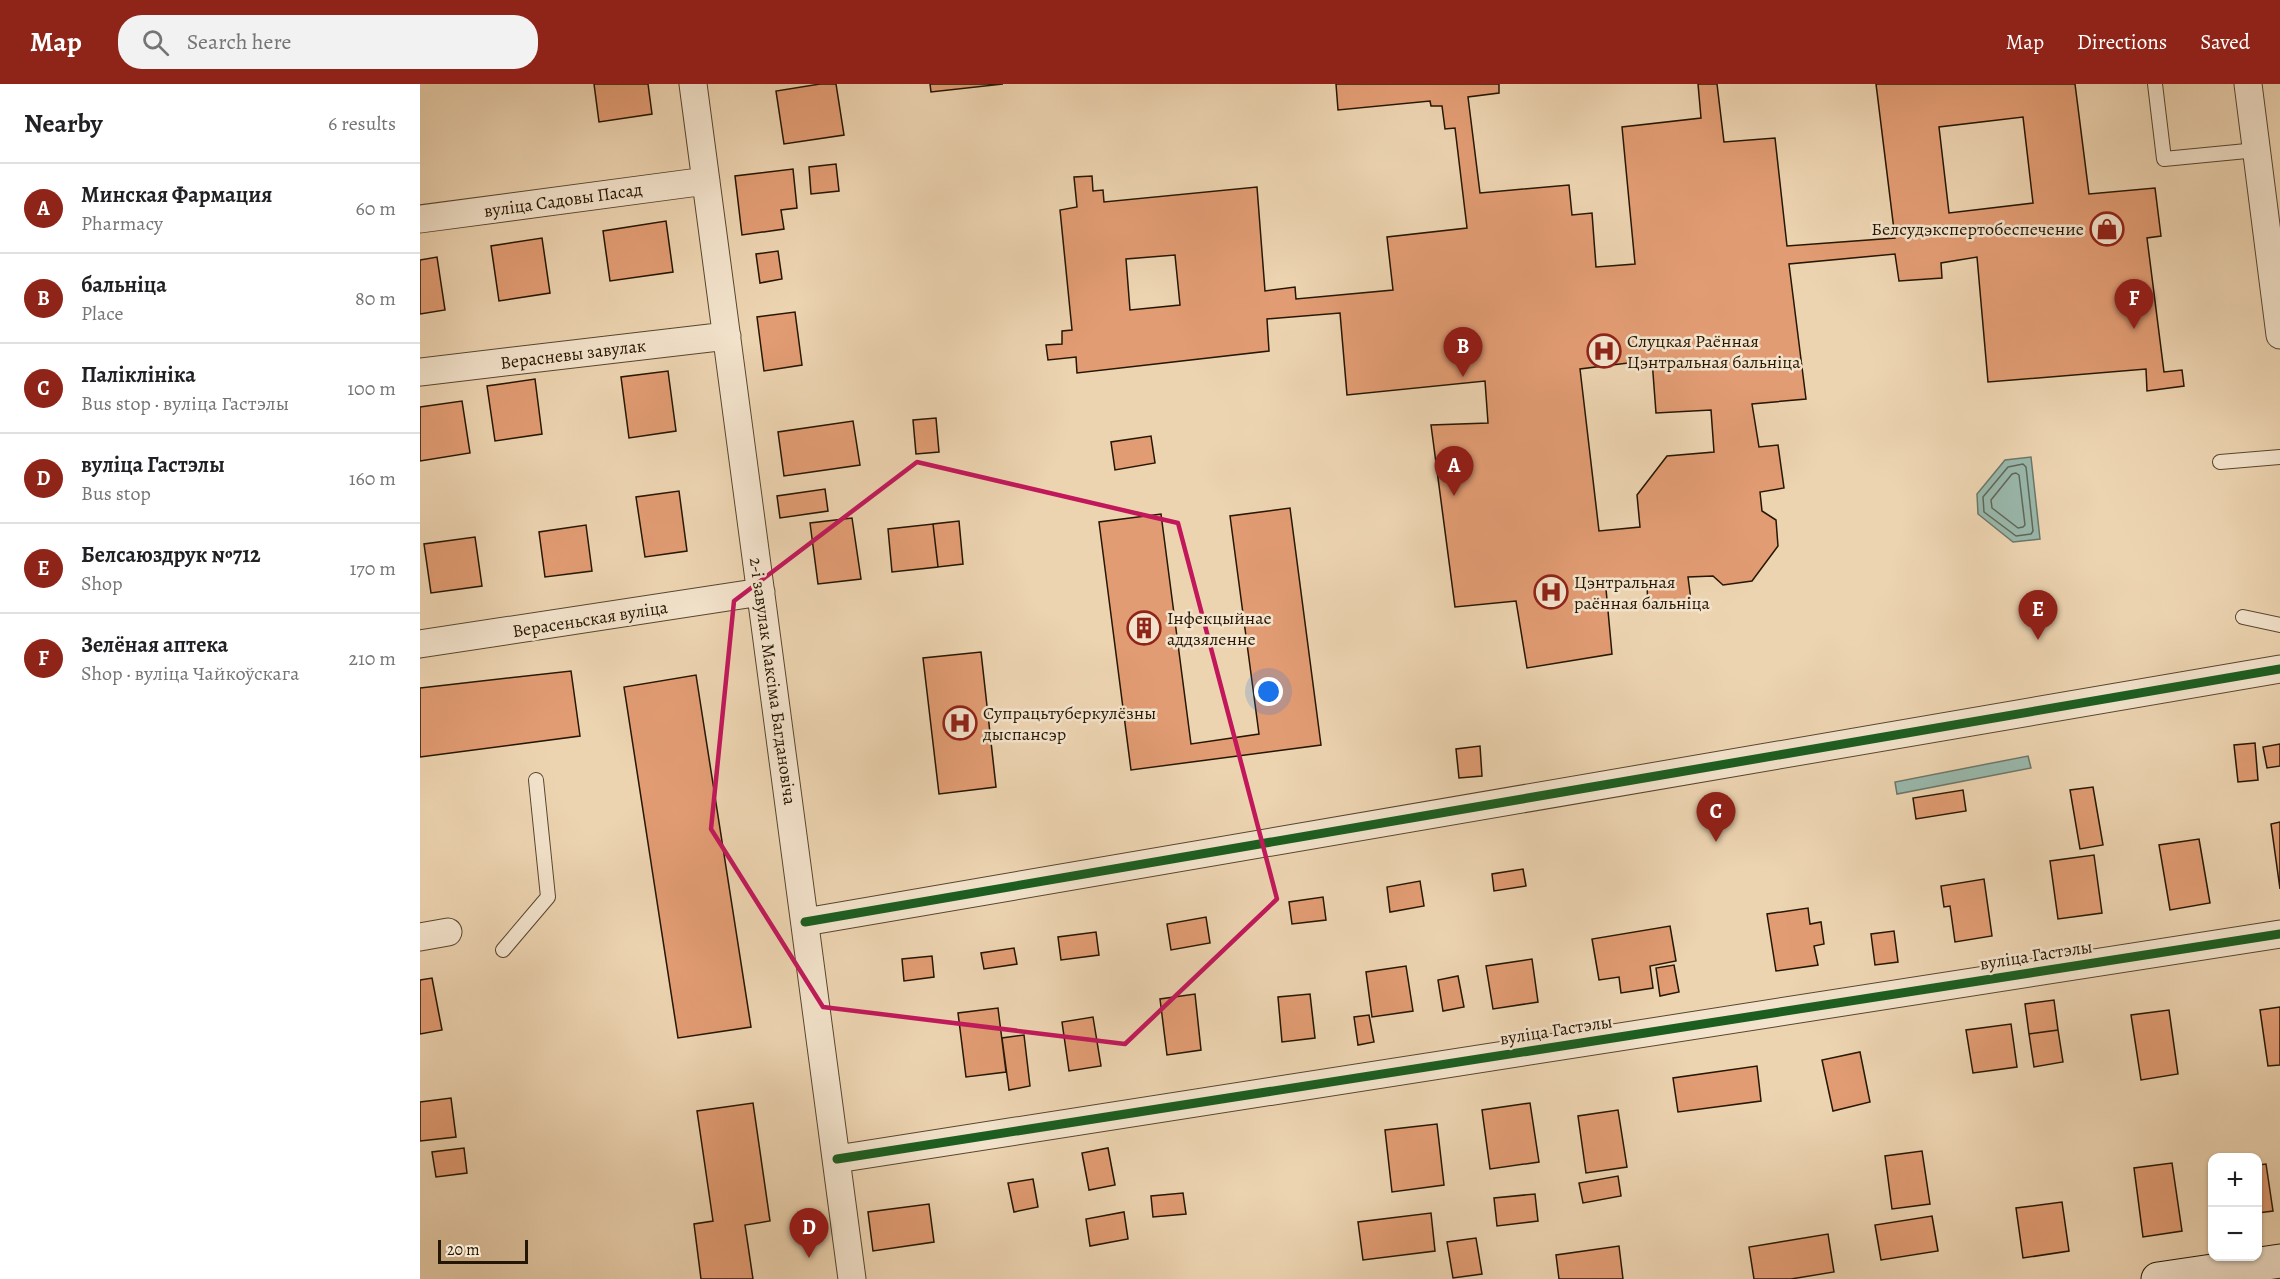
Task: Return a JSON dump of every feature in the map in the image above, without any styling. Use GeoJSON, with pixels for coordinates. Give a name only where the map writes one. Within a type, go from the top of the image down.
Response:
{"type":"FeatureCollection","features":[{"type":"Feature","properties":{"kind":"main road"},"geometry":{"type":"LineString","coordinates":[[2158,1279],[2280,1261]]}},
{"type":"Feature","properties":{"kind":"street","name":"2-і завулак Максіма Багдановіча"},"geometry":{"type":"LineString","coordinates":[[693,84],[852,1279]]}},
{"type":"Feature","properties":{"kind":"street"},"geometry":{"type":"LineString","coordinates":[[2248,84],[2280,334]]}},
{"type":"Feature","properties":{"kind":"street","name":"вуліца Садовы Пасад"},"geometry":{"type":"LineString","coordinates":[[420,219],[706,181]]}},
{"type":"Feature","properties":{"kind":"street","name":"Верасневы завулак"},"geometry":{"type":"LineString","coordinates":[[420,372],[727,336]]}},
{"type":"Feature","properties":{"kind":"street","name":"Верасеньская вуліца"},"geometry":{"type":"LineString","coordinates":[[420,644],[761,592]]}},
{"type":"Feature","properties":{"kind":"street"},"geometry":{"type":"LineString","coordinates":[[805,922],[2280,669]]}},
{"type":"Feature","properties":{"kind":"street"},"geometry":{"type":"LineString","coordinates":[[420,937],[448,932]]}},
{"type":"Feature","properties":{"kind":"street","name":"вуліца Гастэлы"},"geometry":{"type":"LineString","coordinates":[[837,1158],[2280,934]]}},
{"type":"Feature","properties":{"kind":"lane"},"geometry":{"type":"LineString","coordinates":[[2155,84],[2164,159],[2257,150]]}},
{"type":"Feature","properties":{"kind":"lane"},"geometry":{"type":"LineString","coordinates":[[2220,462],[2280,457]]}},
{"type":"Feature","properties":{"kind":"lane"},"geometry":{"type":"LineString","coordinates":[[2243,617],[2280,626]]}},
{"type":"Feature","properties":{"kind":"lane"},"geometry":{"type":"LineString","coordinates":[[504,950],[548,897],[536,780]]}},
{"type":"Feature","properties":{"kind":"highlighted area"},"geometry":{"type":"Polygon","coordinates":[[[917,462],[1178,523],[1277,899],[1125,1044],[823,1007],[711,829],[734,601],[917,462]]]}},
{"type":"Feature","properties":{"kind":"water"},"geometry":{"type":"Polygon","coordinates":[[[2031,457],[2040,539],[2013,542],[1978,514],[1977,494],[2005,460],[2031,457]]]}},
{"type":"Feature","properties":{"kind":"water"},"geometry":{"type":"Polygon","coordinates":[[[2028,756],[2031,768],[1897,794],[1895,782],[2028,756]]]}},
{"type":"Feature","properties":{"kind":"building"},"geometry":{"type":"Polygon","coordinates":[[[594,84],[648,84],[652,114],[599,122],[594,84]]]}},
{"type":"Feature","properties":{"kind":"building"},"geometry":{"type":"Polygon","coordinates":[[[820,84],[836,84],[844,135],[784,144],[776,91],[820,84]]]}},
{"type":"Feature","properties":{"kind":"building"},"geometry":{"type":"Polygon","coordinates":[[[930,84],[1003,84],[931,92],[930,84]]]}},
{"type":"Feature","properties":{"kind":"building"},"geometry":{"type":"Polygon","coordinates":[[[1336,84],[1499,84],[1499,93],[1468,97],[1480,193],[1569,185],[1572,215],[1592,213],[1596,267],[1635,264],[1622,127],[1701,118],[1698,84],[1717,84],[1724,142],[1775,138],[1787,246],[1895,238],[1876,84],[2075,84],[2089,194],[2155,188],[2161,236],[2147,238],[2164,372],[2182,370],[2184,386],[2147,391],[2146,369],[1988,382],[1977,257],[1941,263],[1942,278],[1899,281],[1895,254],[1789,264],[1806,399],[1752,404],[1759,447],[1778,445],[1784,488],[1760,492],[1762,511],[1776,520],[1778,546],[1752,581],[1723,585],[1713,576],[1688,577],[1691,600],[1648,605],[1647,586],[1606,589],[1612,654],[1527,668],[1516,601],[1455,607],[1431,425],[1488,423],[1485,381],[1347,395],[1340,313],[1267,319],[1269,351],[1077,373],[1076,357],[1048,360],[1046,345],[1062,344],[1062,331],[1072,330],[1060,210],[1077,207],[1074,177],[1092,176],[1093,191],[1103,190],[1104,202],[1257,187],[1265,291],[1295,287],[1296,299],[1393,290],[1387,237],[1467,228],[1455,128],[1445,129],[1442,106],[1431,106],[1430,101],[1338,110],[1336,84]],[[2023,117],[1939,127],[1949,213],[2033,203],[2023,117]],[[1175,255],[1126,259],[1130,310],[1180,305],[1175,255]],[[1652,360],[1580,369],[1599,531],[1640,527],[1637,495],[1667,456],[1714,452],[1711,410],[1656,413],[1652,360]]]}},
{"type":"Feature","properties":{"kind":"building"},"geometry":{"type":"Polygon","coordinates":[[[836,164],[839,191],[811,194],[809,167],[836,164]]]}},
{"type":"Feature","properties":{"kind":"building"},"geometry":{"type":"Polygon","coordinates":[[[793,169],[797,208],[781,210],[784,229],[742,235],[735,176],[793,169]]]}},
{"type":"Feature","properties":{"kind":"building"},"geometry":{"type":"Polygon","coordinates":[[[666,221],[673,272],[610,281],[603,231],[666,221]]]}},
{"type":"Feature","properties":{"kind":"building"},"geometry":{"type":"Polygon","coordinates":[[[542,238],[550,293],[499,301],[491,246],[542,238]]]}},
{"type":"Feature","properties":{"kind":"building"},"geometry":{"type":"Polygon","coordinates":[[[778,251],[782,279],[760,283],[756,254],[778,251]]]}},
{"type":"Feature","properties":{"kind":"building"},"geometry":{"type":"Polygon","coordinates":[[[437,257],[445,310],[420,314],[420,260],[437,257]]]}},
{"type":"Feature","properties":{"kind":"building"},"geometry":{"type":"Polygon","coordinates":[[[795,312],[802,365],[764,371],[757,317],[795,312]]]}},
{"type":"Feature","properties":{"kind":"building"},"geometry":{"type":"Polygon","coordinates":[[[668,371],[676,431],[629,438],[621,377],[668,371]]]}},
{"type":"Feature","properties":{"kind":"building"},"geometry":{"type":"Polygon","coordinates":[[[535,379],[542,434],[495,441],[487,386],[535,379]]]}},
{"type":"Feature","properties":{"kind":"building"},"geometry":{"type":"Polygon","coordinates":[[[462,401],[470,453],[420,461],[420,407],[462,401]]]}},
{"type":"Feature","properties":{"kind":"building"},"geometry":{"type":"Polygon","coordinates":[[[936,418],[939,452],[916,454],[913,420],[936,418]]]}},
{"type":"Feature","properties":{"kind":"building"},"geometry":{"type":"Polygon","coordinates":[[[853,421],[860,465],[784,476],[778,432],[853,421]]]}},
{"type":"Feature","properties":{"kind":"building"},"geometry":{"type":"Polygon","coordinates":[[[1151,436],[1155,463],[1115,470],[1111,442],[1151,436]]]}},
{"type":"Feature","properties":{"kind":"building"},"geometry":{"type":"Polygon","coordinates":[[[825,489],[828,511],[780,518],[777,496],[825,489]]]}},
{"type":"Feature","properties":{"kind":"building"},"geometry":{"type":"Polygon","coordinates":[[[679,491],[687,551],[645,557],[636,497],[679,491]]]}},
{"type":"Feature","properties":{"kind":"building","name":"Інфекцыйнае аддзяленне"},"geometry":{"type":"Polygon","coordinates":[[[1290,508],[1321,745],[1131,770],[1099,522],[1161,514],[1191,744],[1259,734],[1230,516],[1290,508]]]}},
{"type":"Feature","properties":{"kind":"building"},"geometry":{"type":"Polygon","coordinates":[[[852,518],[861,579],[818,584],[810,523],[852,518]]]}},
{"type":"Feature","properties":{"kind":"building"},"geometry":{"type":"Polygon","coordinates":[[[959,521],[963,564],[938,567],[933,524],[959,521]]]}},
{"type":"Feature","properties":{"kind":"building"},"geometry":{"type":"Polygon","coordinates":[[[933,524],[938,567],[892,572],[888,529],[933,524]]]}},
{"type":"Feature","properties":{"kind":"building"},"geometry":{"type":"Polygon","coordinates":[[[586,525],[592,571],[545,577],[539,532],[586,525]]]}},
{"type":"Feature","properties":{"kind":"building"},"geometry":{"type":"Polygon","coordinates":[[[475,537],[482,586],[431,593],[424,544],[475,537]]]}},
{"type":"Feature","properties":{"kind":"building","name":"Супрацьтуберкулёзны дыспансэр"},"geometry":{"type":"Polygon","coordinates":[[[981,652],[996,787],[939,794],[923,658],[981,652]]]}},
{"type":"Feature","properties":{"kind":"building"},"geometry":{"type":"Polygon","coordinates":[[[571,671],[580,736],[420,757],[420,688],[571,671]]]}},
{"type":"Feature","properties":{"kind":"building"},"geometry":{"type":"Polygon","coordinates":[[[696,675],[751,1027],[678,1038],[624,687],[696,675]]]}},
{"type":"Feature","properties":{"kind":"building"},"geometry":{"type":"Polygon","coordinates":[[[2255,743],[2258,780],[2238,782],[2234,745],[2255,743]]]}},
{"type":"Feature","properties":{"kind":"building"},"geometry":{"type":"Polygon","coordinates":[[[2280,744],[2280,766],[2267,768],[2263,747],[2280,744]]]}},
{"type":"Feature","properties":{"kind":"building"},"geometry":{"type":"Polygon","coordinates":[[[1480,746],[1482,776],[1459,778],[1456,749],[1480,746]]]}},
{"type":"Feature","properties":{"kind":"building"},"geometry":{"type":"Polygon","coordinates":[[[2093,787],[2103,845],[2080,849],[2070,790],[2093,787]]]}},
{"type":"Feature","properties":{"kind":"building"},"geometry":{"type":"Polygon","coordinates":[[[1963,790],[1966,811],[1916,819],[1913,798],[1963,790]]]}},
{"type":"Feature","properties":{"kind":"building"},"geometry":{"type":"Polygon","coordinates":[[[2280,822],[2280,889],[2271,824],[2280,822]]]}},
{"type":"Feature","properties":{"kind":"building"},"geometry":{"type":"Polygon","coordinates":[[[2199,839],[2210,903],[2170,910],[2159,845],[2199,839]]]}},
{"type":"Feature","properties":{"kind":"building"},"geometry":{"type":"Polygon","coordinates":[[[2094,855],[2102,913],[2058,919],[2050,861],[2094,855]]]}},
{"type":"Feature","properties":{"kind":"building"},"geometry":{"type":"Polygon","coordinates":[[[1523,869],[1526,886],[1494,891],[1492,874],[1523,869]]]}},
{"type":"Feature","properties":{"kind":"building"},"geometry":{"type":"Polygon","coordinates":[[[1984,879],[1992,936],[1955,942],[1950,906],[1944,907],[1941,886],[1984,879]]]}},
{"type":"Feature","properties":{"kind":"building"},"geometry":{"type":"Polygon","coordinates":[[[1420,881],[1424,906],[1390,912],[1387,887],[1420,881]]]}},
{"type":"Feature","properties":{"kind":"building"},"geometry":{"type":"Polygon","coordinates":[[[1323,897],[1326,920],[1292,924],[1289,902],[1323,897]]]}},
{"type":"Feature","properties":{"kind":"building"},"geometry":{"type":"Polygon","coordinates":[[[1808,908],[1810,924],[1821,922],[1824,944],[1814,946],[1818,965],[1776,971],[1767,914],[1808,908]]]}},
{"type":"Feature","properties":{"kind":"building"},"geometry":{"type":"Polygon","coordinates":[[[1206,917],[1210,943],[1171,950],[1167,924],[1206,917]]]}},
{"type":"Feature","properties":{"kind":"building"},"geometry":{"type":"Polygon","coordinates":[[[1670,926],[1676,961],[1650,966],[1653,988],[1621,993],[1619,977],[1599,980],[1592,939],[1670,926]]]}},
{"type":"Feature","properties":{"kind":"building"},"geometry":{"type":"Polygon","coordinates":[[[1894,931],[1898,962],[1875,965],[1871,934],[1894,931]]]}},
{"type":"Feature","properties":{"kind":"building"},"geometry":{"type":"Polygon","coordinates":[[[1096,932],[1099,955],[1061,960],[1058,937],[1096,932]]]}},
{"type":"Feature","properties":{"kind":"building"},"geometry":{"type":"Polygon","coordinates":[[[1014,948],[1017,964],[984,969],[981,953],[1014,948]]]}},
{"type":"Feature","properties":{"kind":"building"},"geometry":{"type":"Polygon","coordinates":[[[932,956],[934,977],[904,981],[902,959],[932,956]]]}},
{"type":"Feature","properties":{"kind":"building"},"geometry":{"type":"Polygon","coordinates":[[[1532,959],[1538,1002],[1493,1009],[1486,966],[1532,959]]]}},
{"type":"Feature","properties":{"kind":"building"},"geometry":{"type":"Polygon","coordinates":[[[1674,965],[1679,992],[1660,996],[1656,968],[1674,965]]]}},
{"type":"Feature","properties":{"kind":"building"},"geometry":{"type":"Polygon","coordinates":[[[1406,966],[1413,1011],[1372,1017],[1366,972],[1406,966]]]}},
{"type":"Feature","properties":{"kind":"building"},"geometry":{"type":"Polygon","coordinates":[[[1458,976],[1464,1007],[1443,1011],[1438,980],[1458,976]]]}},
{"type":"Feature","properties":{"kind":"building"},"geometry":{"type":"Polygon","coordinates":[[[432,978],[442,1030],[420,1034],[420,980],[432,978]]]}},
{"type":"Feature","properties":{"kind":"building"},"geometry":{"type":"Polygon","coordinates":[[[1195,994],[1201,1050],[1167,1055],[1160,999],[1195,994]]]}},
{"type":"Feature","properties":{"kind":"building"},"geometry":{"type":"Polygon","coordinates":[[[1310,994],[1315,1038],[1282,1042],[1278,997],[1310,994]]]}},
{"type":"Feature","properties":{"kind":"building"},"geometry":{"type":"Polygon","coordinates":[[[2054,1000],[2058,1030],[2029,1034],[2025,1004],[2054,1000]]]}},
{"type":"Feature","properties":{"kind":"building"},"geometry":{"type":"Polygon","coordinates":[[[2280,1007],[2280,1065],[2268,1066],[2260,1010],[2280,1007]]]}},
{"type":"Feature","properties":{"kind":"building"},"geometry":{"type":"Polygon","coordinates":[[[998,1008],[1006,1072],[966,1077],[958,1013],[998,1008]]]}},
{"type":"Feature","properties":{"kind":"building"},"geometry":{"type":"Polygon","coordinates":[[[2169,1010],[2178,1074],[2141,1080],[2131,1015],[2169,1010]]]}},
{"type":"Feature","properties":{"kind":"building"},"geometry":{"type":"Polygon","coordinates":[[[1369,1015],[1374,1042],[1358,1045],[1354,1017],[1369,1015]]]}},
{"type":"Feature","properties":{"kind":"building"},"geometry":{"type":"Polygon","coordinates":[[[1093,1017],[1101,1066],[1069,1071],[1062,1022],[1093,1017]]]}},
{"type":"Feature","properties":{"kind":"building"},"geometry":{"type":"Polygon","coordinates":[[[2011,1024],[2017,1067],[1973,1073],[1966,1030],[2011,1024]]]}},
{"type":"Feature","properties":{"kind":"building"},"geometry":{"type":"Polygon","coordinates":[[[2058,1030],[2063,1062],[2034,1067],[2029,1034],[2058,1030]]]}},
{"type":"Feature","properties":{"kind":"building"},"geometry":{"type":"Polygon","coordinates":[[[1024,1035],[1030,1086],[1009,1090],[1002,1038],[1024,1035]]]}},
{"type":"Feature","properties":{"kind":"building"},"geometry":{"type":"Polygon","coordinates":[[[1860,1052],[1870,1102],[1833,1111],[1822,1060],[1860,1052]]]}},
{"type":"Feature","properties":{"kind":"building"},"geometry":{"type":"Polygon","coordinates":[[[1757,1066],[1761,1101],[1678,1112],[1673,1078],[1757,1066]]]}},
{"type":"Feature","properties":{"kind":"building"},"geometry":{"type":"Polygon","coordinates":[[[451,1098],[456,1137],[420,1141],[420,1102],[451,1098]]]}},
{"type":"Feature","properties":{"kind":"building"},"geometry":{"type":"Polygon","coordinates":[[[753,1103],[770,1221],[745,1225],[753,1279],[701,1279],[694,1224],[713,1221],[697,1111],[753,1103]]]}},
{"type":"Feature","properties":{"kind":"building"},"geometry":{"type":"Polygon","coordinates":[[[1530,1103],[1539,1162],[1490,1169],[1482,1110],[1530,1103]]]}},
{"type":"Feature","properties":{"kind":"building"},"geometry":{"type":"Polygon","coordinates":[[[1618,1110],[1627,1167],[1586,1173],[1578,1116],[1618,1110]]]}},
{"type":"Feature","properties":{"kind":"building"},"geometry":{"type":"Polygon","coordinates":[[[1437,1124],[1444,1185],[1392,1192],[1385,1130],[1437,1124]]]}},
{"type":"Feature","properties":{"kind":"building"},"geometry":{"type":"Polygon","coordinates":[[[464,1148],[467,1173],[436,1177],[432,1152],[464,1148]]]}},
{"type":"Feature","properties":{"kind":"building"},"geometry":{"type":"Polygon","coordinates":[[[1108,1148],[1115,1185],[1089,1190],[1082,1153],[1108,1148]]]}},
{"type":"Feature","properties":{"kind":"building"},"geometry":{"type":"Polygon","coordinates":[[[1922,1151],[1930,1204],[1892,1209],[1885,1156],[1922,1151]]]}},
{"type":"Feature","properties":{"kind":"building"},"geometry":{"type":"Polygon","coordinates":[[[2172,1163],[2182,1231],[2143,1237],[2134,1168],[2172,1163]]]}},
{"type":"Feature","properties":{"kind":"building"},"geometry":{"type":"Polygon","coordinates":[[[2262,1164],[2266,1164],[2273,1211],[2262,1212],[2262,1207],[2262,1164]]]}},
{"type":"Feature","properties":{"kind":"building"},"geometry":{"type":"Polygon","coordinates":[[[1618,1176],[1621,1196],[1583,1203],[1579,1183],[1618,1176]]]}},
{"type":"Feature","properties":{"kind":"building"},"geometry":{"type":"Polygon","coordinates":[[[1033,1179],[1038,1207],[1014,1212],[1008,1183],[1033,1179]]]}},
{"type":"Feature","properties":{"kind":"building"},"geometry":{"type":"Polygon","coordinates":[[[1183,1193],[1186,1214],[1153,1217],[1151,1196],[1183,1193]]]}},
{"type":"Feature","properties":{"kind":"building"},"geometry":{"type":"Polygon","coordinates":[[[1535,1194],[1538,1221],[1497,1226],[1494,1198],[1535,1194]]]}},
{"type":"Feature","properties":{"kind":"building"},"geometry":{"type":"Polygon","coordinates":[[[2062,1202],[2069,1251],[2023,1258],[2016,1208],[2062,1202]]]}},
{"type":"Feature","properties":{"kind":"building"},"geometry":{"type":"Polygon","coordinates":[[[929,1204],[934,1242],[873,1251],[868,1212],[929,1204]]]}},
{"type":"Feature","properties":{"kind":"building"},"geometry":{"type":"Polygon","coordinates":[[[1124,1212],[1128,1239],[1090,1246],[1086,1219],[1124,1212]]]}},
{"type":"Feature","properties":{"kind":"building"},"geometry":{"type":"Polygon","coordinates":[[[1431,1213],[1435,1251],[1363,1260],[1358,1222],[1431,1213]]]}},
{"type":"Feature","properties":{"kind":"building"},"geometry":{"type":"Polygon","coordinates":[[[1932,1216],[1938,1251],[1881,1260],[1875,1225],[1932,1216]]]}},
{"type":"Feature","properties":{"kind":"building"},"geometry":{"type":"Polygon","coordinates":[[[1828,1234],[1834,1272],[1791,1279],[1754,1279],[1749,1247],[1828,1234]]]}},
{"type":"Feature","properties":{"kind":"building"},"geometry":{"type":"Polygon","coordinates":[[[1476,1238],[1482,1274],[1453,1278],[1447,1242],[1476,1238]]]}},
{"type":"Feature","properties":{"kind":"building"},"geometry":{"type":"Polygon","coordinates":[[[1619,1246],[1623,1279],[1559,1279],[1556,1255],[1619,1246]]]}},
{"type":"Feature","properties":{"kind":"cycle path"},"geometry":{"type":"LineString","coordinates":[[805,922],[2280,669]]}},
{"type":"Feature","properties":{"kind":"cycle path"},"geometry":{"type":"LineString","coordinates":[[837,1159],[2280,934]]}},
{"type":"Feature","properties":{"kind":"place","name":"Белсудэкспертобеспечение"},"geometry":{"type":"Point","coordinates":[2107,229]}},
{"type":"Feature","properties":{"kind":"place","name":"Зелёная аптека"},"geometry":{"type":"Point","coordinates":[2134,329]}},
{"type":"Feature","properties":{"kind":"place","name":"Слуцкая Раённая Цэнтральная бальніца"},"geometry":{"type":"Point","coordinates":[1604,351]}},
{"type":"Feature","properties":{"kind":"place","name":"бальніца"},"geometry":{"type":"Point","coordinates":[1463,377]}},
{"type":"Feature","properties":{"kind":"place","name":"Минская Фармация"},"geometry":{"type":"Point","coordinates":[1454,496]}},
{"type":"Feature","properties":{"kind":"place","name":"Цэнтральная раённая бальніца"},"geometry":{"type":"Point","coordinates":[1551,592]}},
{"type":"Feature","properties":{"kind":"place","name":"Інфекцыйнае аддзяленне"},"geometry":{"type":"Point","coordinates":[1144,628]}},
{"type":"Feature","properties":{"kind":"place","name":"Белсаюздрук №712"},"geometry":{"type":"Point","coordinates":[2038,640]}},
{"type":"Feature","properties":{"kind":"place","name":"Супрацьтуберкулёзны дыспансэр"},"geometry":{"type":"Point","coordinates":[960,723]}},
{"type":"Feature","properties":{"kind":"place","name":"Паліклініка"},"geometry":{"type":"Point","coordinates":[1716,842]}},
{"type":"Feature","properties":{"kind":"place","name":"вуліца Гастэлы"},"geometry":{"type":"Point","coordinates":[809,1258]}}]}
